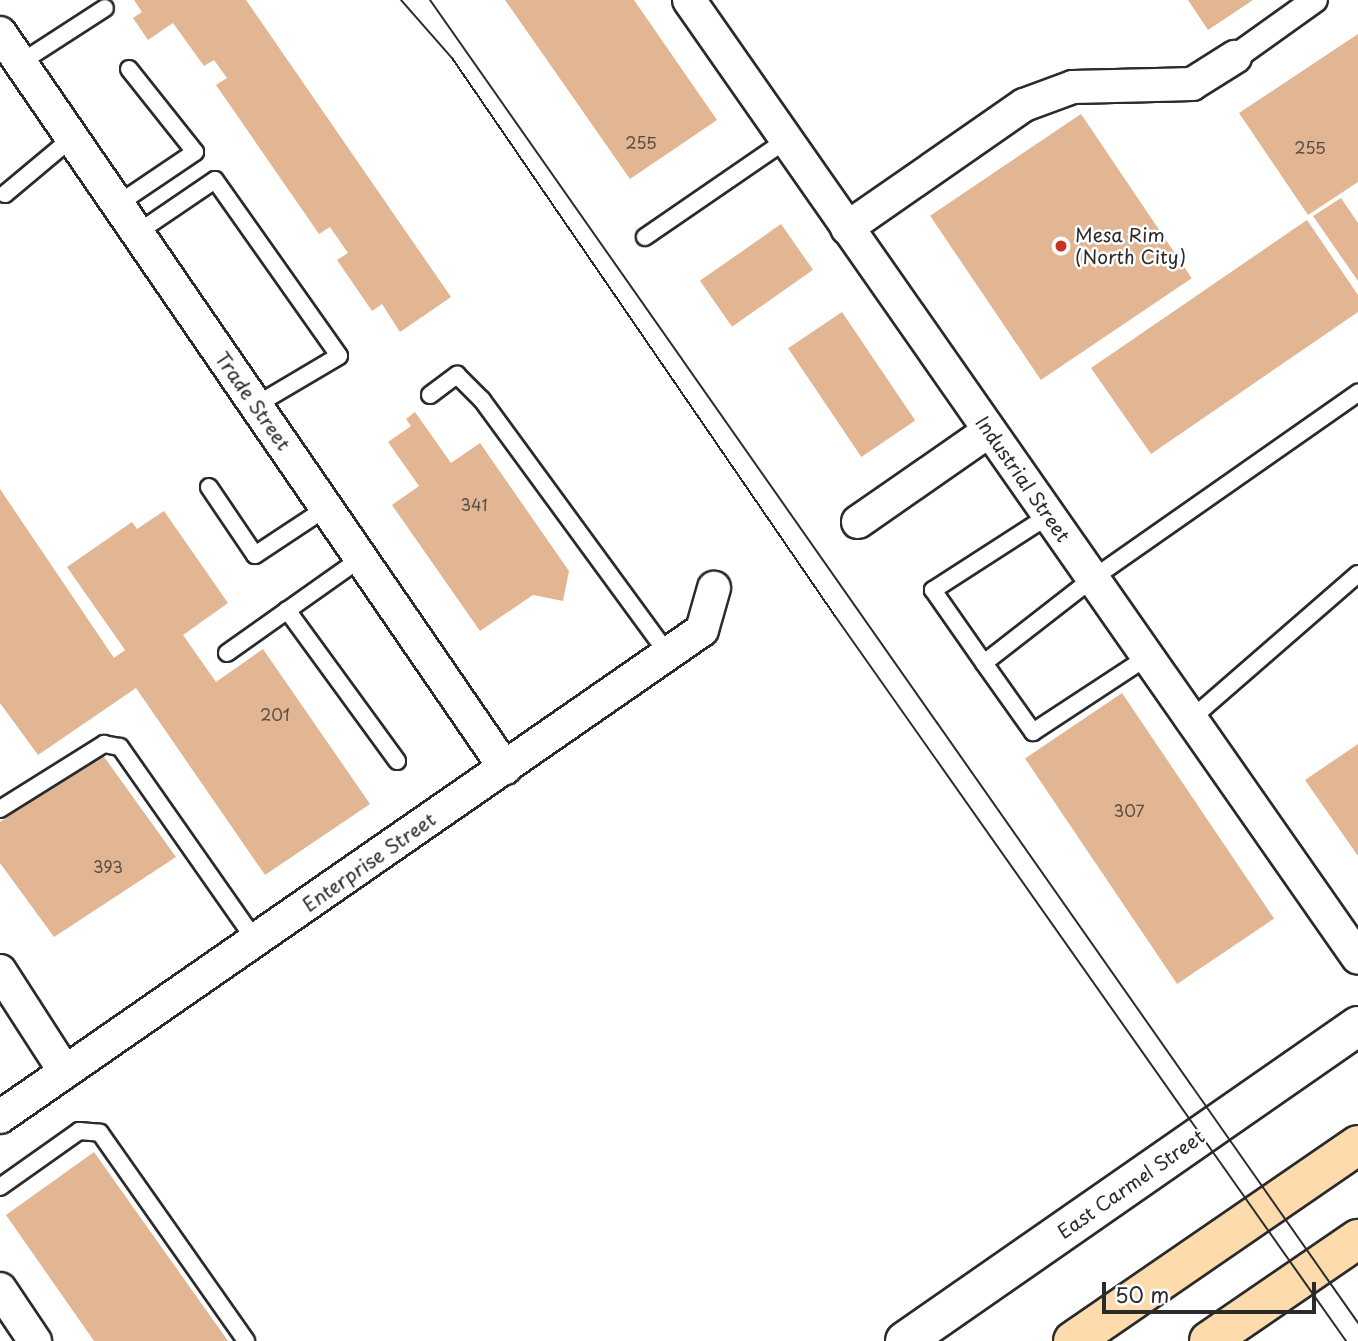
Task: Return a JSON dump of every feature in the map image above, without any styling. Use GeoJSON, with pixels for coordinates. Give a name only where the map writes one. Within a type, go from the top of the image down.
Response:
{"type":"FeatureCollection","features":[{"type":"Feature","properties":{"kind":"highway"},"geometry":{"type":"LineString","coordinates":[[1073,1341],[1358,1145]]}},
{"type":"Feature","properties":{"kind":"highway"},"geometry":{"type":"LineString","coordinates":[[1209,1341],[1358,1239]]}},
{"type":"Feature","properties":{"kind":"street","name":"Industrial Street"},"geometry":{"type":"LineString","coordinates":[[688,0],[1358,958]]}},
{"type":"Feature","properties":{"kind":"street"},"geometry":{"type":"LineString","coordinates":[[847,228],[1024,105],[1073,87],[1192,84],[1315,0]]}},
{"type":"Feature","properties":{"kind":"street","name":"Trade Street"},"geometry":{"type":"LineString","coordinates":[[0,33],[505,768]]}},
{"type":"Feature","properties":{"kind":"street"},"geometry":{"type":"LineString","coordinates":[[858,522],[989,431]]}},
{"type":"Feature","properties":{"kind":"street","name":"Enterprise Street"},"geometry":{"type":"LineString","coordinates":[[0,1117],[702,630],[714,588]]}},
{"type":"Feature","properties":{"kind":"street"},"geometry":{"type":"LineString","coordinates":[[0,971],[65,1072]]}},
{"type":"Feature","properties":{"kind":"street","name":"East Carmel Street"},"geometry":{"type":"LineString","coordinates":[[905,1341],[1358,1026]]}},
{"type":"Feature","properties":{"kind":"street"},"geometry":{"type":"LineString","coordinates":[[0,1289],[35,1341]]}},
{"type":"Feature","properties":{"kind":"lane"},"geometry":{"type":"LineString","coordinates":[[20,62],[105,8]]}},
{"type":"Feature","properties":{"kind":"lane"},"geometry":{"type":"LineString","coordinates":[[118,204],[194,152],[130,69]]}},
{"type":"Feature","properties":{"kind":"lane"},"geometry":{"type":"LineString","coordinates":[[2,192],[72,138]]}},
{"type":"Feature","properties":{"kind":"lane"},"geometry":{"type":"LineString","coordinates":[[645,237],[786,140]]}},
{"type":"Feature","properties":{"kind":"lane"},"geometry":{"type":"LineString","coordinates":[[138,233],[215,180],[339,356],[256,405]]}},
{"type":"Feature","properties":{"kind":"lane"},"geometry":{"type":"LineString","coordinates":[[430,394],[457,375],[482,401],[668,654]]}},
{"type":"Feature","properties":{"kind":"lane"},"geometry":{"type":"LineString","coordinates":[[984,663],[1092,579],[1358,393]]}},
{"type":"Feature","properties":{"kind":"lane"},"geometry":{"type":"LineString","coordinates":[[209,487],[255,555],[326,508]]}},
{"type":"Feature","properties":{"kind":"lane"},"geometry":{"type":"LineString","coordinates":[[1048,516],[933,590],[1032,732],[1147,657]]}},
{"type":"Feature","properties":{"kind":"lane"},"geometry":{"type":"LineString","coordinates":[[227,653],[361,558]]}},
{"type":"Feature","properties":{"kind":"lane"},"geometry":{"type":"LineString","coordinates":[[1191,719],[1358,574]]}},
{"type":"Feature","properties":{"kind":"lane"},"geometry":{"type":"LineString","coordinates":[[287,610],[397,761]]}},
{"type":"Feature","properties":{"kind":"lane"},"geometry":{"type":"LineString","coordinates":[[0,809],[104,744],[120,747],[255,940]]}},
{"type":"Feature","properties":{"kind":"lane"},"geometry":{"type":"LineString","coordinates":[[0,1187],[79,1131],[100,1133],[246,1341]]}},
{"type":"Feature","properties":{"kind":"building"},"geometry":{"type":"Polygon","coordinates":[[[134,0],[246,0],[451,297],[400,332],[382,304],[372,311],[337,260],[348,253],[330,227],[319,234],[216,85],[227,78],[214,60],[204,66],[173,23],[148,40],[133,18],[142,12],[134,0]]]}},
{"type":"Feature","properties":{"kind":"building"},"geometry":{"type":"Polygon","coordinates":[[[505,0],[634,0],[717,120],[630,179],[505,0]]]}},
{"type":"Feature","properties":{"kind":"building"},"geometry":{"type":"Polygon","coordinates":[[[1188,0],[1253,0],[1208,30],[1188,0]]]}},
{"type":"Feature","properties":{"kind":"building"},"geometry":{"type":"Polygon","coordinates":[[[1358,34],[1358,182],[1308,215],[1239,113],[1358,34]]]}},
{"type":"Feature","properties":{"kind":"building","name":"Mesa Rim (North City)"},"geometry":{"type":"Polygon","coordinates":[[[1081,114],[1192,278],[1041,380],[930,216],[1081,114]]]}},
{"type":"Feature","properties":{"kind":"building"},"geometry":{"type":"Polygon","coordinates":[[[1341,198],[1358,223],[1358,281],[1313,216],[1341,198]]]}},
{"type":"Feature","properties":{"kind":"building"},"geometry":{"type":"Polygon","coordinates":[[[1307,220],[1358,295],[1358,312],[1151,454],[1091,368],[1307,220]]]}},
{"type":"Feature","properties":{"kind":"building"},"geometry":{"type":"Polygon","coordinates":[[[781,224],[813,270],[732,327],[700,281],[781,224]]]}},
{"type":"Feature","properties":{"kind":"building"},"geometry":{"type":"Polygon","coordinates":[[[842,312],[915,421],[861,457],[788,348],[842,312]]]}},
{"type":"Feature","properties":{"kind":"building"},"geometry":{"type":"Polygon","coordinates":[[[415,412],[451,463],[480,443],[569,571],[563,601],[533,595],[480,631],[392,505],[419,486],[388,442],[411,426],[406,419],[415,412]]]}},
{"type":"Feature","properties":{"kind":"building"},"geometry":{"type":"Polygon","coordinates":[[[0,489],[114,658],[125,650],[67,567],[132,522],[137,529],[164,511],[228,603],[183,635],[216,682],[263,649],[370,804],[265,875],[136,688],[38,755],[0,703],[0,489]]]}},
{"type":"Feature","properties":{"kind":"building"},"geometry":{"type":"Polygon","coordinates":[[[1122,693],[1274,918],[1177,984],[1025,758],[1122,693]]]}},
{"type":"Feature","properties":{"kind":"building"},"geometry":{"type":"Polygon","coordinates":[[[1358,744],[1358,856],[1305,780],[1358,744]]]}},
{"type":"Feature","properties":{"kind":"building"},"geometry":{"type":"Polygon","coordinates":[[[102,754],[176,857],[54,937],[0,863],[0,822],[102,754]]]}},
{"type":"Feature","properties":{"kind":"building"},"geometry":{"type":"Polygon","coordinates":[[[94,1152],[228,1341],[94,1341],[6,1215],[94,1152]]]}},
{"type":"Feature","properties":{"kind":"tram line"},"geometry":{"type":"LineString","coordinates":[[401,0],[452,58],[835,616],[1346,1341]]}},
{"type":"Feature","properties":{"kind":"tram line"},"geometry":{"type":"LineString","coordinates":[[430,0],[1358,1323]]}},
{"type":"Feature","properties":{"kind":"place","name":"Mesa Rim (North City)"},"geometry":{"type":"Point","coordinates":[1061,246]}}]}
